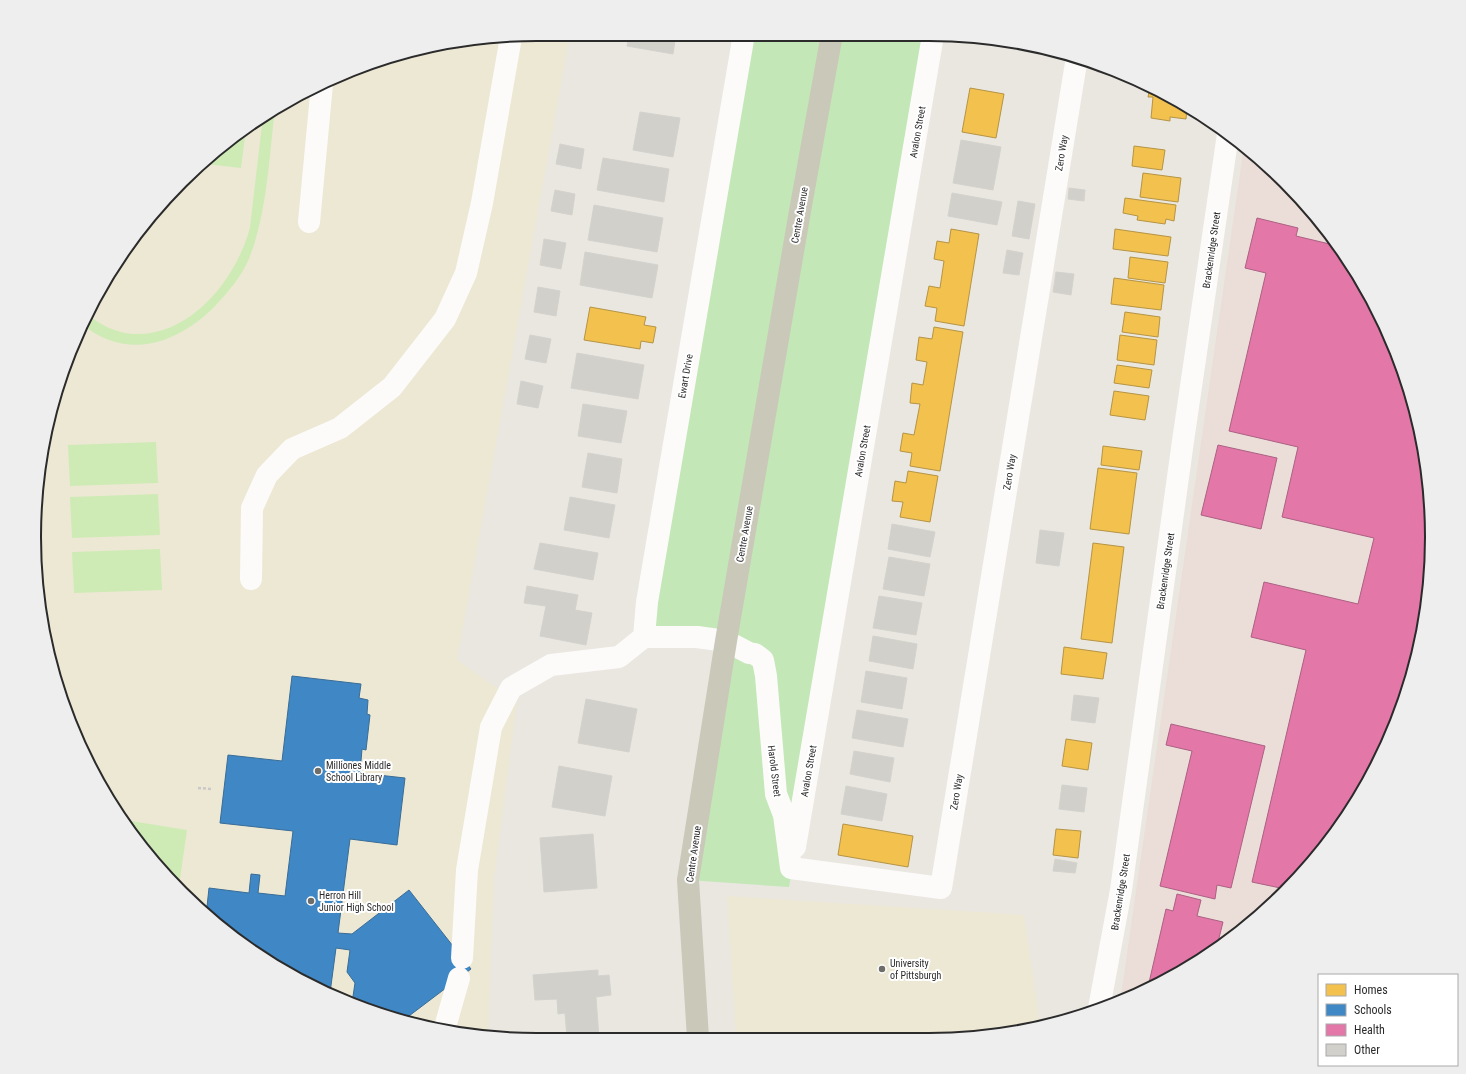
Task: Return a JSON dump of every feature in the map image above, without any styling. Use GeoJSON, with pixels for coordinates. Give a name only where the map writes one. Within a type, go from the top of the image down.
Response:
{"type":"FeatureCollection","features":[{"type":"Feature","properties":{"kind":"main road","name":"Centre Avenue"},"geometry":{"type":"LineString","coordinates":[[698,1033],[688,880],[726,641],[801,203],[831,41]]}},
{"type":"Feature","properties":{"kind":"street","name":"Ewart Drive"},"geometry":{"type":"LineString","coordinates":[[644,637],[647,602],[743,41]]}},
{"type":"Feature","properties":{"kind":"street","name":"Avalon Street"},"geometry":{"type":"LineString","coordinates":[[791,868],[932,41]]}},
{"type":"Feature","properties":{"kind":"street"},"geometry":{"type":"LineString","coordinates":[[252,579],[252,508],[267,475],[292,448],[340,428],[392,387],[445,319],[466,273],[482,203],[510,42]]}},
{"type":"Feature","properties":{"kind":"street","name":"Zero Way"},"geometry":{"type":"LineString","coordinates":[[791,868],[941,888],[1076,63]]}},
{"type":"Feature","properties":{"kind":"street"},"geometry":{"type":"LineString","coordinates":[[309,222],[321,90]]}},
{"type":"Feature","properties":{"kind":"street","name":"Brackenridge Street"},"geometry":{"type":"LineString","coordinates":[[1100,1002],[1121,890],[1184,433],[1227,140]]}},
{"type":"Feature","properties":{"kind":"street"},"geometry":{"type":"LineString","coordinates":[[446,1024],[460,968],[468,870],[491,727],[511,688],[551,665],[619,657],[644,637],[697,637],[726,641]]}},
{"type":"Feature","properties":{"kind":"street","name":"Harold Street"},"geometry":{"type":"LineString","coordinates":[[726,641],[749,653],[755,654],[763,660],[766,676],[776,794],[784,815],[791,868]]}},
{"type":"Feature","properties":{"kind":"path"},"geometry":{"type":"LineString","coordinates":[[198,788],[212,789]]}},
{"type":"Feature","properties":{"kind":"shaded area"},"geometry":{"type":"Polygon","coordinates":[[[569,41],[457,660],[517,702],[494,879],[488,1030],[472,1029],[409,1016],[378,1007],[347,995],[289,967],[235,931],[186,888],[143,839],[107,785],[92,756],[67,696],[51,634],[45,602],[42,569],[42,505],[45,472],[58,409],[67,378],[92,318],[107,289],[143,235],[186,186],[210,164],[235,143],[289,107],[318,92],[378,67],[409,58],[472,45],[505,42],[569,41]]]}},
{"type":"Feature","properties":{"kind":"shaded area"},"geometry":{"type":"Polygon","coordinates":[[[1243,153],[1280,186],[1323,235],[1359,289],[1385,342],[1423,575],[1421,602],[1408,665],[1399,696],[1387,727],[1359,785],[1323,839],[1280,888],[1231,931],[1177,967],[1121,994],[1243,153]]]}},
{"type":"Feature","properties":{"kind":"shaded area","name":"University of Pittsburgh"},"geometry":{"type":"Polygon","coordinates":[[[727,896],[1024,915],[1039,1020],[994,1029],[961,1032],[736,1033],[727,896]]]}},
{"type":"Feature","properties":{"kind":"green space"},"geometry":{"type":"Polygon","coordinates":[[[743,41],[928,41],[789,887],[688,880],[726,642],[644,637],[743,41]]]}},
{"type":"Feature","properties":{"kind":"green space"},"geometry":{"type":"Polygon","coordinates":[[[274,117],[263,206],[254,244],[242,273],[221,300],[192,326],[171,337],[153,343],[131,345],[121,343],[100,336],[87,328],[92,318],[120,332],[133,334],[154,332],[174,326],[192,315],[208,301],[223,284],[244,246],[250,227],[262,124],[274,117]]]}},
{"type":"Feature","properties":{"kind":"green space"},"geometry":{"type":"Polygon","coordinates":[[[245,136],[241,168],[210,164],[245,136]]]}},
{"type":"Feature","properties":{"kind":"green space"},"geometry":{"type":"Polygon","coordinates":[[[156,442],[158,483],[70,486],[68,445],[156,442]]]}},
{"type":"Feature","properties":{"kind":"green space"},"geometry":{"type":"Polygon","coordinates":[[[158,494],[160,535],[72,538],[70,497],[158,494]]]}},
{"type":"Feature","properties":{"kind":"green space"},"geometry":{"type":"Polygon","coordinates":[[[160,549],[162,590],[74,593],[72,552],[160,549]]]}},
{"type":"Feature","properties":{"kind":"green space"},"geometry":{"type":"Polygon","coordinates":[[[130,821],[187,830],[180,879],[178,879],[164,864],[143,839],[130,821]]]}},
{"type":"Feature","properties":{"kind":"building: Homes"},"geometry":{"type":"Polygon","coordinates":[[[970,88],[1004,94],[996,138],[962,132],[970,88]]]}},
{"type":"Feature","properties":{"kind":"building: Homes"},"geometry":{"type":"Polygon","coordinates":[[[1149,92],[1177,107],[1186,113],[1186,119],[1170,117],[1170,121],[1151,118],[1153,97],[1148,97],[1149,92]]]}},
{"type":"Feature","properties":{"kind":"building: Homes"},"geometry":{"type":"Polygon","coordinates":[[[1134,146],[1165,150],[1162,170],[1132,166],[1134,146]]]}},
{"type":"Feature","properties":{"kind":"building: Homes"},"geometry":{"type":"Polygon","coordinates":[[[1143,173],[1181,178],[1178,202],[1140,197],[1143,173]]]}},
{"type":"Feature","properties":{"kind":"building: Homes"},"geometry":{"type":"Polygon","coordinates":[[[1125,198],[1176,205],[1174,221],[1166,219],[1165,224],[1137,220],[1138,216],[1123,213],[1125,198]]]}},
{"type":"Feature","properties":{"kind":"building: Homes"},"geometry":{"type":"Polygon","coordinates":[[[951,229],[979,234],[964,326],[935,321],[937,308],[925,306],[929,286],[940,288],[944,261],[934,259],[937,241],[949,243],[951,229]]]}},
{"type":"Feature","properties":{"kind":"building: Homes"},"geometry":{"type":"Polygon","coordinates":[[[1115,229],[1171,237],[1168,256],[1113,249],[1115,229]]]}},
{"type":"Feature","properties":{"kind":"building: Homes"},"geometry":{"type":"Polygon","coordinates":[[[1130,257],[1168,262],[1165,283],[1128,278],[1130,257]]]}},
{"type":"Feature","properties":{"kind":"building: Homes"},"geometry":{"type":"Polygon","coordinates":[[[1114,278],[1164,285],[1161,310],[1111,304],[1114,278]]]}},
{"type":"Feature","properties":{"kind":"building: Homes"},"geometry":{"type":"Polygon","coordinates":[[[590,307],[646,317],[644,325],[656,327],[653,343],[641,341],[640,349],[584,340],[590,307]]]}},
{"type":"Feature","properties":{"kind":"building: Homes"},"geometry":{"type":"Polygon","coordinates":[[[1125,312],[1160,317],[1158,337],[1122,332],[1125,312]]]}},
{"type":"Feature","properties":{"kind":"building: Homes"},"geometry":{"type":"Polygon","coordinates":[[[934,327],[963,332],[940,471],[910,466],[912,453],[900,451],[903,433],[914,435],[920,404],[910,403],[912,383],[923,385],[927,362],[916,360],[919,337],[932,339],[934,327]]]}},
{"type":"Feature","properties":{"kind":"building: Homes"},"geometry":{"type":"Polygon","coordinates":[[[1120,335],[1157,340],[1154,365],[1117,360],[1120,335]]]}},
{"type":"Feature","properties":{"kind":"building: Homes"},"geometry":{"type":"Polygon","coordinates":[[[1117,365],[1152,370],[1149,388],[1114,383],[1117,365]]]}},
{"type":"Feature","properties":{"kind":"building: Homes"},"geometry":{"type":"Polygon","coordinates":[[[1114,391],[1149,396],[1145,420],[1110,415],[1114,391]]]}},
{"type":"Feature","properties":{"kind":"building: Homes"},"geometry":{"type":"Polygon","coordinates":[[[1103,446],[1142,451],[1139,470],[1101,465],[1103,446]]]}},
{"type":"Feature","properties":{"kind":"building: Homes"},"geometry":{"type":"Polygon","coordinates":[[[1098,468],[1137,473],[1129,534],[1090,529],[1098,468]]]}},
{"type":"Feature","properties":{"kind":"building: Homes"},"geometry":{"type":"Polygon","coordinates":[[[908,471],[938,476],[930,522],[900,517],[903,502],[892,501],[895,481],[906,483],[908,471]]]}},
{"type":"Feature","properties":{"kind":"building: Homes"},"geometry":{"type":"Polygon","coordinates":[[[1093,543],[1124,547],[1112,643],[1081,639],[1093,543]]]}},
{"type":"Feature","properties":{"kind":"building: Homes"},"geometry":{"type":"Polygon","coordinates":[[[1064,647],[1107,653],[1103,679],[1061,674],[1064,647]]]}},
{"type":"Feature","properties":{"kind":"building: Homes"},"geometry":{"type":"Polygon","coordinates":[[[1066,739],[1092,743],[1088,770],[1062,766],[1066,739]]]}},
{"type":"Feature","properties":{"kind":"building: Homes"},"geometry":{"type":"Polygon","coordinates":[[[843,824],[913,836],[908,867],[838,855],[843,824]]]}},
{"type":"Feature","properties":{"kind":"building: Homes"},"geometry":{"type":"Polygon","coordinates":[[[1056,829],[1081,831],[1078,858],[1053,855],[1056,829]]]}},
{"type":"Feature","properties":{"kind":"building: Schools"},"geometry":{"type":"Polygon","coordinates":[[[292,676],[361,684],[359,698],[368,700],[367,714],[370,715],[366,750],[362,749],[360,773],[405,778],[397,845],[350,839],[338,933],[352,934],[409,890],[471,969],[409,1016],[378,1007],[353,997],[355,983],[347,972],[350,950],[336,948],[331,988],[289,967],[261,949],[235,931],[207,907],[209,888],[249,893],[251,874],[260,875],[258,893],[285,896],[293,831],[220,823],[228,755],[282,761],[292,676]]]}},
{"type":"Feature","properties":{"kind":"building: Health"},"geometry":{"type":"Polygon","coordinates":[[[1257,218],[1298,228],[1296,236],[1329,244],[1359,289],[1374,318],[1399,378],[1415,440],[1421,472],[1424,505],[1425,537],[1421,602],[1408,665],[1399,696],[1374,756],[1359,785],[1323,839],[1280,888],[1252,882],[1306,650],[1251,637],[1264,582],[1358,604],[1374,538],[1282,517],[1298,447],[1229,431],[1266,273],[1245,268],[1257,218]]]}},
{"type":"Feature","properties":{"kind":"building: Health"},"geometry":{"type":"Polygon","coordinates":[[[1218,445],[1277,458],[1261,529],[1201,515],[1218,445]]]}},
{"type":"Feature","properties":{"kind":"building: Health"},"geometry":{"type":"Polygon","coordinates":[[[1171,724],[1265,746],[1231,888],[1217,885],[1215,899],[1160,886],[1192,751],[1166,745],[1171,724]]]}},
{"type":"Feature","properties":{"kind":"building: Health"},"geometry":{"type":"Polygon","coordinates":[[[1177,894],[1201,900],[1197,916],[1223,922],[1219,940],[1177,967],[1149,981],[1166,909],[1173,911],[1177,894]]]}},
{"type":"Feature","properties":{"kind":"building: Other"},"geometry":{"type":"Polygon","coordinates":[[[628,41],[675,41],[673,54],[627,46],[628,41]]]}},
{"type":"Feature","properties":{"kind":"building: Other"},"geometry":{"type":"Polygon","coordinates":[[[640,112],[680,118],[673,157],[633,150],[640,112]]]}},
{"type":"Feature","properties":{"kind":"building: Other"},"geometry":{"type":"Polygon","coordinates":[[[961,140],[1001,147],[993,190],[953,183],[961,140]]]}},
{"type":"Feature","properties":{"kind":"building: Other"},"geometry":{"type":"Polygon","coordinates":[[[560,144],[584,149],[581,169],[556,164],[560,144]]]}},
{"type":"Feature","properties":{"kind":"building: Other"},"geometry":{"type":"Polygon","coordinates":[[[603,158],[669,169],[664,202],[597,190],[603,158]]]}},
{"type":"Feature","properties":{"kind":"building: Other"},"geometry":{"type":"Polygon","coordinates":[[[1069,188],[1085,190],[1084,201],[1068,199],[1069,188]]]}},
{"type":"Feature","properties":{"kind":"building: Other"},"geometry":{"type":"Polygon","coordinates":[[[555,190],[575,194],[572,215],[551,211],[555,190]]]}},
{"type":"Feature","properties":{"kind":"building: Other"},"geometry":{"type":"Polygon","coordinates":[[[952,193],[1002,202],[997,225],[948,216],[952,193]]]}},
{"type":"Feature","properties":{"kind":"building: Other"},"geometry":{"type":"Polygon","coordinates":[[[1018,201],[1035,204],[1029,239],[1012,236],[1018,201]]]}},
{"type":"Feature","properties":{"kind":"building: Other"},"geometry":{"type":"Polygon","coordinates":[[[594,205],[663,218],[657,252],[588,240],[594,205]]]}},
{"type":"Feature","properties":{"kind":"building: Other"},"geometry":{"type":"Polygon","coordinates":[[[544,239],[566,243],[561,269],[540,265],[544,239]]]}},
{"type":"Feature","properties":{"kind":"building: Other"},"geometry":{"type":"Polygon","coordinates":[[[1007,250],[1023,253],[1019,275],[1003,273],[1007,250]]]}},
{"type":"Feature","properties":{"kind":"building: Other"},"geometry":{"type":"Polygon","coordinates":[[[585,252],[658,265],[652,298],[580,285],[585,252]]]}},
{"type":"Feature","properties":{"kind":"building: Other"},"geometry":{"type":"Polygon","coordinates":[[[1056,272],[1074,274],[1071,295],[1053,292],[1056,272]]]}},
{"type":"Feature","properties":{"kind":"building: Other"},"geometry":{"type":"Polygon","coordinates":[[[538,287],[560,291],[556,316],[534,312],[538,287]]]}},
{"type":"Feature","properties":{"kind":"building: Other"},"geometry":{"type":"Polygon","coordinates":[[[530,335],[551,339],[546,363],[525,359],[530,335]]]}},
{"type":"Feature","properties":{"kind":"building: Other"},"geometry":{"type":"Polygon","coordinates":[[[577,353],[644,365],[638,399],[571,388],[577,353]]]}},
{"type":"Feature","properties":{"kind":"building: Other"},"geometry":{"type":"Polygon","coordinates":[[[521,381],[543,386],[538,408],[517,404],[521,381]]]}},
{"type":"Feature","properties":{"kind":"building: Other"},"geometry":{"type":"Polygon","coordinates":[[[583,404],[627,411],[621,443],[578,436],[583,404]]]}},
{"type":"Feature","properties":{"kind":"building: Other"},"geometry":{"type":"Polygon","coordinates":[[[588,453],[622,459],[617,493],[582,487],[588,453]]]}},
{"type":"Feature","properties":{"kind":"building: Other"},"geometry":{"type":"Polygon","coordinates":[[[570,497],[615,505],[609,538],[564,530],[570,497]]]}},
{"type":"Feature","properties":{"kind":"building: Other"},"geometry":{"type":"Polygon","coordinates":[[[892,524],[935,532],[930,557],[888,549],[892,524]]]}},
{"type":"Feature","properties":{"kind":"building: Other"},"geometry":{"type":"Polygon","coordinates":[[[1040,530],[1064,533],[1059,566],[1036,563],[1040,530]]]}},
{"type":"Feature","properties":{"kind":"building: Other"},"geometry":{"type":"Polygon","coordinates":[[[540,543],[598,553],[593,580],[534,569],[540,543]]]}},
{"type":"Feature","properties":{"kind":"building: Other"},"geometry":{"type":"Polygon","coordinates":[[[889,557],[930,564],[924,596],[883,589],[889,557]]]}},
{"type":"Feature","properties":{"kind":"building: Other"},"geometry":{"type":"Polygon","coordinates":[[[527,586],[578,595],[575,610],[592,613],[586,645],[540,636],[546,606],[524,603],[527,586]]]}},
{"type":"Feature","properties":{"kind":"building: Other"},"geometry":{"type":"Polygon","coordinates":[[[879,596],[922,603],[916,635],[873,628],[879,596]]]}},
{"type":"Feature","properties":{"kind":"building: Other"},"geometry":{"type":"Polygon","coordinates":[[[873,636],[917,644],[913,669],[869,661],[873,636]]]}},
{"type":"Feature","properties":{"kind":"building: Other"},"geometry":{"type":"Polygon","coordinates":[[[866,671],[907,678],[902,709],[861,702],[866,671]]]}},
{"type":"Feature","properties":{"kind":"building: Other"},"geometry":{"type":"Polygon","coordinates":[[[1074,695],[1099,698],[1095,723],[1071,720],[1074,695]]]}},
{"type":"Feature","properties":{"kind":"building: Other"},"geometry":{"type":"Polygon","coordinates":[[[586,699],[637,709],[629,752],[578,743],[586,699]]]}},
{"type":"Feature","properties":{"kind":"building: Other"},"geometry":{"type":"Polygon","coordinates":[[[857,710],[908,719],[903,747],[852,738],[857,710]]]}},
{"type":"Feature","properties":{"kind":"building: Other"},"geometry":{"type":"Polygon","coordinates":[[[854,751],[894,758],[890,782],[850,774],[854,751]]]}},
{"type":"Feature","properties":{"kind":"building: Other"},"geometry":{"type":"Polygon","coordinates":[[[559,766],[612,776],[605,816],[552,807],[559,766]]]}},
{"type":"Feature","properties":{"kind":"building: Other"},"geometry":{"type":"Polygon","coordinates":[[[1062,785],[1087,788],[1084,812],[1059,809],[1062,785]]]}},
{"type":"Feature","properties":{"kind":"building: Other"},"geometry":{"type":"Polygon","coordinates":[[[846,786],[887,794],[882,821],[841,814],[846,786]]]}},
{"type":"Feature","properties":{"kind":"building: Other"},"geometry":{"type":"Polygon","coordinates":[[[593,834],[597,888],[544,892],[540,838],[593,834]]]}},
{"type":"Feature","properties":{"kind":"building: Other"},"geometry":{"type":"Polygon","coordinates":[[[1055,859],[1077,863],[1075,873],[1053,871],[1055,859]]]}},
{"type":"Feature","properties":{"kind":"building: Other"},"geometry":{"type":"Polygon","coordinates":[[[598,970],[598,976],[609,975],[611,995],[596,997],[599,1033],[567,1033],[565,1013],[558,1014],[557,999],[535,1000],[533,975],[598,970]]]}},
{"type":"Feature","properties":{"kind":"place","name":"Milliones Middle School Library"},"geometry":{"type":"Point","coordinates":[318,771]}},
{"type":"Feature","properties":{"kind":"place","name":"Herron Hill Junior High School"},"geometry":{"type":"Point","coordinates":[311,901]}},
{"type":"Feature","properties":{"kind":"place","name":"University of Pittsburgh"},"geometry":{"type":"Point","coordinates":[882,969]}}]}
